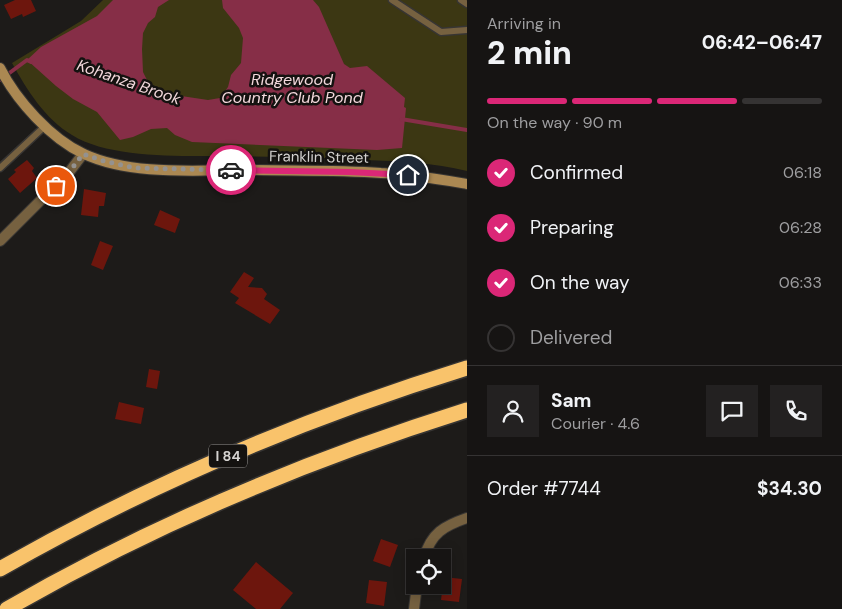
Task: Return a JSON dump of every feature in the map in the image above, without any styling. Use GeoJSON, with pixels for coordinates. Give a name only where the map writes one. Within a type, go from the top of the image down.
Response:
{"type":"FeatureCollection","features":[{"type":"Feature","properties":{"kind":"highway","name":"I 84"},"geometry":{"type":"LineString","coordinates":[[0,569],[90,521],[220,459],[352,407],[467,368]]}},
{"type":"Feature","properties":{"kind":"highway","name":"I 84"},"geometry":{"type":"LineString","coordinates":[[7,609],[108,555],[236,494],[372,442],[467,410]]}},
{"type":"Feature","properties":{"kind":"main road","name":"Franklin Street"},"geometry":{"type":"LineString","coordinates":[[1,71],[21,100],[45,126],[66,144],[83,154],[104,161],[135,168],[381,173],[467,184]]}},
{"type":"Feature","properties":{"kind":"street"},"geometry":{"type":"LineString","coordinates":[[0,242],[70,171],[83,154]]}},
{"type":"Feature","properties":{"kind":"street"},"geometry":{"type":"LineString","coordinates":[[427,549],[438,531],[467,518]]}},
{"type":"Feature","properties":{"kind":"street"},"geometry":{"type":"LineString","coordinates":[[414,609],[416,594]]}},
{"type":"Feature","properties":{"kind":"lane"},"geometry":{"type":"LineString","coordinates":[[392,0],[441,32],[467,30]]}},
{"type":"Feature","properties":{"kind":"lane"},"geometry":{"type":"LineString","coordinates":[[461,0],[467,4]]}},
{"type":"Feature","properties":{"kind":"lane"},"geometry":{"type":"LineString","coordinates":[[0,168],[45,126]]}},
{"type":"Feature","properties":{"kind":"shaded area"},"geometry":{"type":"Polygon","coordinates":[[[103,0],[467,0],[467,171],[429,164],[391,161],[169,156],[126,152],[88,143],[72,135],[53,121],[30,93],[12,63],[81,21],[103,0]]]}},
{"type":"Feature","properties":{"kind":"water","name":"Ridgewood Country Club Pond"},"geometry":{"type":"Polygon","coordinates":[[[113,0],[169,0],[158,7],[155,17],[148,23],[143,33],[143,72],[149,84],[168,94],[208,100],[220,98],[228,87],[231,75],[241,63],[243,38],[239,28],[223,8],[222,0],[313,0],[319,7],[344,64],[350,68],[367,66],[405,98],[404,107],[406,108],[402,148],[377,150],[192,142],[175,135],[167,128],[151,129],[133,137],[120,140],[97,112],[73,99],[27,60],[41,47],[97,16],[113,0]]]}},
{"type":"Feature","properties":{"kind":"building"},"geometry":{"type":"Polygon","coordinates":[[[15,0],[31,0],[36,11],[23,17],[22,14],[11,19],[4,5],[15,0]]]}},
{"type":"Feature","properties":{"kind":"building"},"geometry":{"type":"Polygon","coordinates":[[[27,160],[34,168],[32,171],[37,178],[20,193],[8,179],[16,172],[14,170],[27,160]]]}},
{"type":"Feature","properties":{"kind":"building"},"geometry":{"type":"Polygon","coordinates":[[[84,189],[106,193],[104,206],[99,206],[98,217],[81,215],[84,189]]]}},
{"type":"Feature","properties":{"kind":"building"},"geometry":{"type":"Polygon","coordinates":[[[160,210],[180,219],[175,233],[154,225],[160,210]]]}},
{"type":"Feature","properties":{"kind":"building"},"geometry":{"type":"Polygon","coordinates":[[[100,241],[113,246],[103,270],[91,265],[100,241]]]}},
{"type":"Feature","properties":{"kind":"building"},"geometry":{"type":"Polygon","coordinates":[[[244,272],[254,278],[248,287],[262,288],[267,294],[264,299],[280,310],[270,324],[235,303],[239,298],[230,292],[244,272]]]}},
{"type":"Feature","properties":{"kind":"building"},"geometry":{"type":"Polygon","coordinates":[[[149,369],[160,371],[157,389],[146,387],[149,369]]]}},
{"type":"Feature","properties":{"kind":"building"},"geometry":{"type":"Polygon","coordinates":[[[119,402],[144,408],[141,424],[115,419],[119,402]]]}},
{"type":"Feature","properties":{"kind":"building"},"geometry":{"type":"Polygon","coordinates":[[[381,539],[398,545],[390,567],[373,561],[381,539]]]}},
{"type":"Feature","properties":{"kind":"building"},"geometry":{"type":"Polygon","coordinates":[[[256,562],[293,593],[280,609],[256,609],[233,590],[256,562]]]}},
{"type":"Feature","properties":{"kind":"building"},"geometry":{"type":"Polygon","coordinates":[[[451,578],[462,579],[459,602],[441,600],[442,594],[451,594],[451,578]]]}},
{"type":"Feature","properties":{"kind":"building"},"geometry":{"type":"Polygon","coordinates":[[[369,580],[387,582],[384,606],[366,603],[369,580]]]}},
{"type":"Feature","properties":{"kind":"waterway","name":"Kohanza Brook"},"geometry":{"type":"LineString","coordinates":[[0,80],[27,60],[31,62]]}},
{"type":"Feature","properties":{"kind":"waterway","name":"Kohanza Brook"},"geometry":{"type":"LineString","coordinates":[[401,119],[467,130]]}},
{"type":"Feature","properties":{"kind":"way so far"},"geometry":{"type":"LineString","coordinates":[[56,186],[83,154],[135,168],[231,170]]}},
{"type":"Feature","properties":{"kind":"route"},"geometry":{"type":"LineString","coordinates":[[231,170],[408,175]]}}]}
